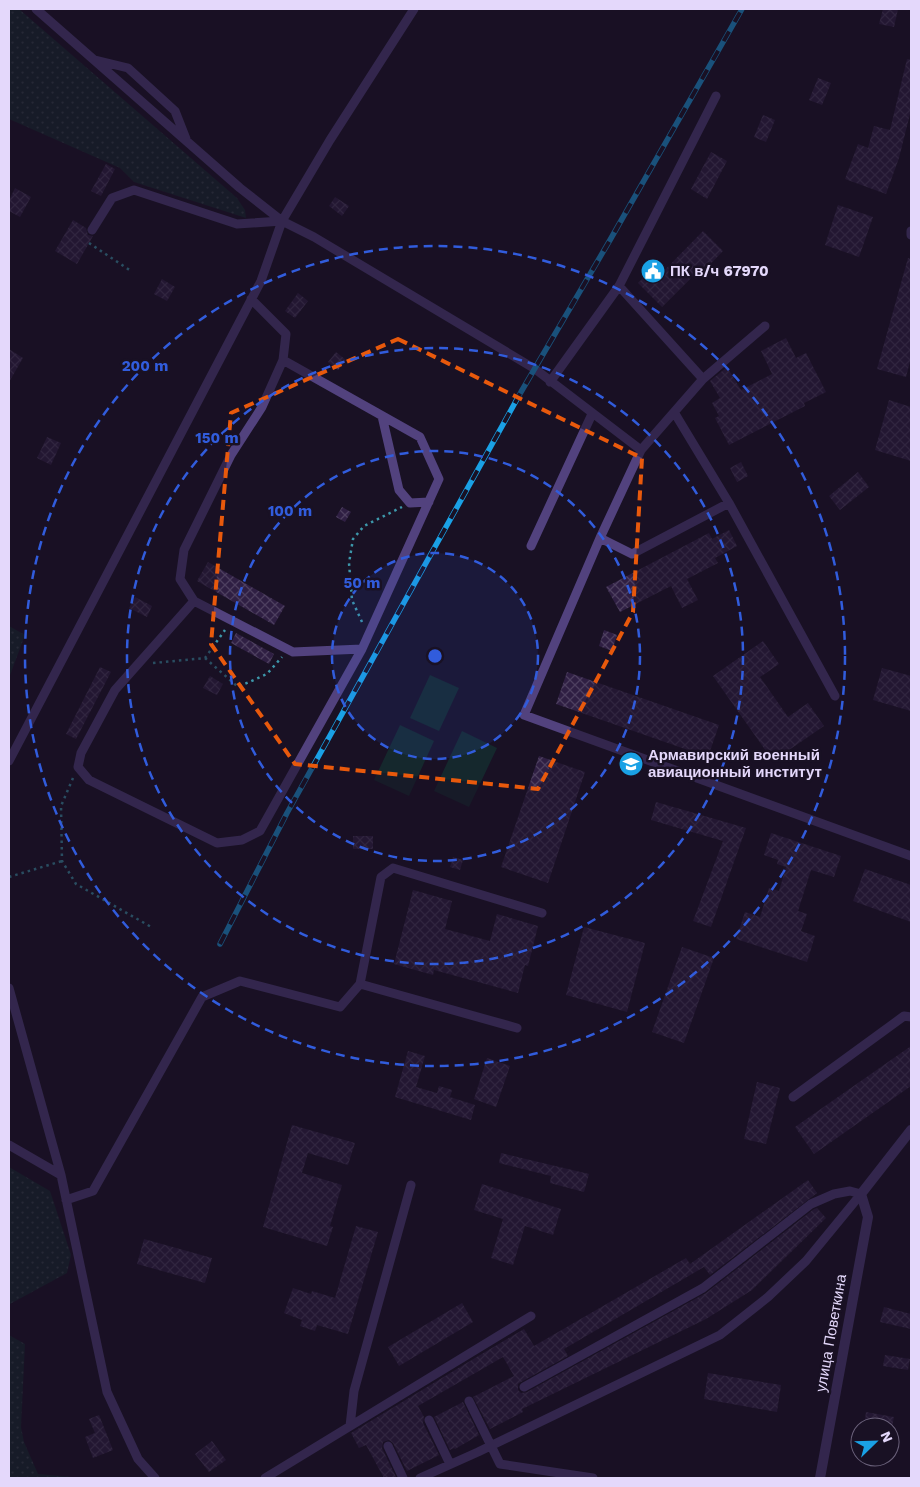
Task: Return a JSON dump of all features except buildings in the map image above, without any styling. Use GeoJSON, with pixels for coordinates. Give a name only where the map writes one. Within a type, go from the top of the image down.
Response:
{"type":"FeatureCollection","features":[{"type":"Feature","properties":{"kind":"street"},"geometry":{"type":"LineString","coordinates":[[861,1194],[911,1130]]}},
{"type":"Feature","properties":{"kind":"street","name":"улица Поветкина"},"geometry":{"type":"LineString","coordinates":[[820,1478],[868,1217],[861,1194]]}},
{"type":"Feature","properties":{"kind":"lane"},"geometry":{"type":"LineString","coordinates":[[36,9],[240,188],[282,221],[314,237],[534,369],[641,450]]}},
{"type":"Feature","properties":{"kind":"lane"},"geometry":{"type":"LineString","coordinates":[[9,761],[251,299],[260,281],[282,221],[330,140],[414,9]]}},
{"type":"Feature","properties":{"kind":"lane"},"geometry":{"type":"LineString","coordinates":[[94,60],[128,68],[175,111],[187,141]]}},
{"type":"Feature","properties":{"kind":"lane"},"geometry":{"type":"LineString","coordinates":[[550,382],[619,286],[716,96]]}},
{"type":"Feature","properties":{"kind":"lane"},"geometry":{"type":"LineString","coordinates":[[92,230],[112,198],[134,190],[236,224],[282,221]]}},
{"type":"Feature","properties":{"kind":"lane"},"geometry":{"type":"LineString","coordinates":[[911,231],[911,236]]}},
{"type":"Feature","properties":{"kind":"lane"},"geometry":{"type":"LineString","coordinates":[[619,286],[703,379]]}},
{"type":"Feature","properties":{"kind":"lane"},"geometry":{"type":"LineString","coordinates":[[251,299],[286,334],[283,360],[262,408],[231,455],[184,550],[180,579],[194,601],[293,652],[362,649]]}},
{"type":"Feature","properties":{"kind":"lane"},"geometry":{"type":"LineString","coordinates":[[765,326],[703,379],[641,450],[600,538],[524,715],[911,856]]}},
{"type":"Feature","properties":{"kind":"lane"},"geometry":{"type":"LineString","coordinates":[[194,601],[115,690],[81,753],[78,767],[89,780],[217,843],[242,840],[260,831],[362,649],[439,479],[420,437],[283,360]]}},
{"type":"Feature","properties":{"kind":"lane"},"geometry":{"type":"LineString","coordinates":[[674,412],[729,504],[835,696]]}},
{"type":"Feature","properties":{"kind":"lane"},"geometry":{"type":"LineString","coordinates":[[531,546],[592,414]]}},
{"type":"Feature","properties":{"kind":"lane"},"geometry":{"type":"LineString","coordinates":[[382,416],[400,490],[410,504],[429,502]]}},
{"type":"Feature","properties":{"kind":"lane"},"geometry":{"type":"LineString","coordinates":[[600,538],[632,554],[729,504]]}},
{"type":"Feature","properties":{"kind":"lane"},"geometry":{"type":"LineString","coordinates":[[66,1200],[93,1191],[202,997],[240,981],[340,1007],[360,984],[381,877],[393,868],[542,913]]}},
{"type":"Feature","properties":{"kind":"lane"},"geometry":{"type":"LineString","coordinates":[[360,984],[517,1028]]}},
{"type":"Feature","properties":{"kind":"lane"},"geometry":{"type":"LineString","coordinates":[[9,988],[61,1175],[107,1392],[138,1459],[155,1478]]}},
{"type":"Feature","properties":{"kind":"lane"},"geometry":{"type":"LineString","coordinates":[[793,1097],[904,1016],[911,1017]]}},
{"type":"Feature","properties":{"kind":"lane"},"geometry":{"type":"LineString","coordinates":[[9,1145],[61,1175]]}},
{"type":"Feature","properties":{"kind":"lane"},"geometry":{"type":"LineString","coordinates":[[350,1426],[354,1391],[411,1185]]}},
{"type":"Feature","properties":{"kind":"lane"},"geometry":{"type":"LineString","coordinates":[[420,1478],[492,1446],[720,1335],[768,1297],[806,1261],[861,1194],[850,1191],[834,1194],[811,1204],[703,1288],[524,1387]]}},
{"type":"Feature","properties":{"kind":"lane"},"geometry":{"type":"LineString","coordinates":[[265,1478],[532,1316]]}},
{"type":"Feature","properties":{"kind":"lane"},"geometry":{"type":"LineString","coordinates":[[469,1401],[500,1464],[592,1478]]}},
{"type":"Feature","properties":{"kind":"lane"},"geometry":{"type":"LineString","coordinates":[[429,1420],[450,1464]]}},
{"type":"Feature","properties":{"kind":"lane"},"geometry":{"type":"LineString","coordinates":[[388,1446],[403,1478]]}},
{"type":"Feature","properties":{"kind":"path"},"geometry":{"type":"LineString","coordinates":[[89,243],[131,271]]}},
{"type":"Feature","properties":{"kind":"path"},"geometry":{"type":"LineString","coordinates":[[368,636],[352,600],[349,562],[353,539],[364,526],[410,504]]}},
{"type":"Feature","properties":{"kind":"path"},"geometry":{"type":"LineString","coordinates":[[205,658],[232,621]]}},
{"type":"Feature","properties":{"kind":"path"},"geometry":{"type":"LineString","coordinates":[[137,665],[205,658],[238,687],[267,674],[288,650]]}},
{"type":"Feature","properties":{"kind":"path"},"geometry":{"type":"LineString","coordinates":[[78,767],[61,806],[62,861],[76,884],[153,928]]}},
{"type":"Feature","properties":{"kind":"path"},"geometry":{"type":"LineString","coordinates":[[9,877],[62,861]]}},
{"type":"Feature","properties":{"kind":"highlighted area"},"geometry":{"type":"Polygon","coordinates":[[[398,339],[642,458],[633,612],[538,789],[295,764],[211,644],[231,413],[398,339]]]}},
{"type":"Feature","properties":{"kind":"green space"},"geometry":{"type":"Polygon","coordinates":[[[9,9],[19,9],[237,198],[245,210],[246,218],[134,182],[120,168],[9,119],[9,9]]]}},
{"type":"Feature","properties":{"kind":"green space"},"geometry":{"type":"Polygon","coordinates":[[[9,626],[25,635],[9,678],[9,626]]]}},
{"type":"Feature","properties":{"kind":"green space"},"geometry":{"type":"Polygon","coordinates":[[[430,675],[459,688],[439,731],[410,718],[430,675]]]}},
{"type":"Feature","properties":{"kind":"green space"},"geometry":{"type":"Polygon","coordinates":[[[400,725],[434,741],[409,796],[374,780],[400,725]]]}},
{"type":"Feature","properties":{"kind":"green space"},"geometry":{"type":"Polygon","coordinates":[[[462,731],[497,748],[469,807],[434,791],[462,731]]]}},
{"type":"Feature","properties":{"kind":"green space"},"geometry":{"type":"Polygon","coordinates":[[[9,1167],[50,1191],[71,1255],[67,1273],[10,1304],[9,1308],[9,1167]]]}},
{"type":"Feature","properties":{"kind":"green space"},"geometry":{"type":"Polygon","coordinates":[[[9,1335],[25,1344],[21,1427],[24,1442],[38,1474],[84,1478],[9,1478],[9,1335]]]}},
{"type":"Feature","properties":{"kind":"railway"},"geometry":{"type":"LineString","coordinates":[[220,944],[287,813],[521,392],[742,9]]}},
{"type":"Feature","properties":{"kind":"place","name":"ПК в/ч 67970"},"geometry":{"type":"Point","coordinates":[653,271]}},
{"type":"Feature","properties":{"kind":"place","name":"Армавирский военный авиационный институт"},"geometry":{"type":"Point","coordinates":[631,764]}}]}
